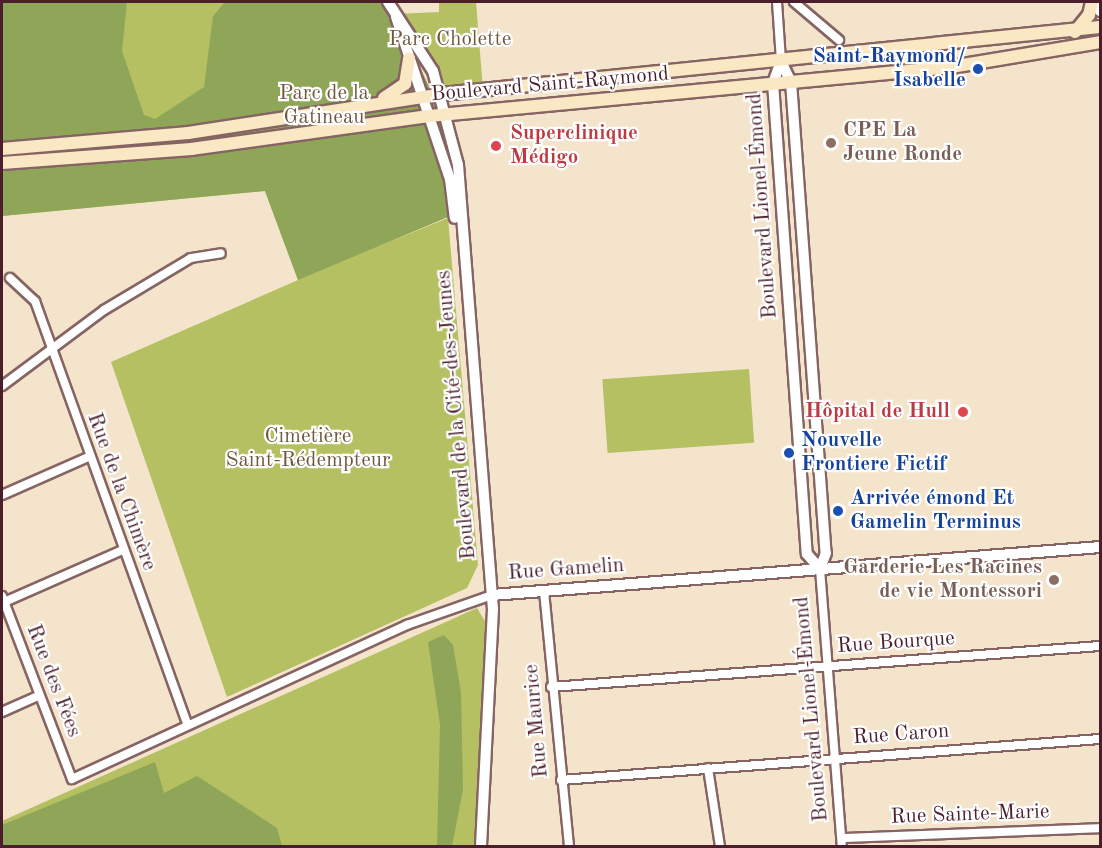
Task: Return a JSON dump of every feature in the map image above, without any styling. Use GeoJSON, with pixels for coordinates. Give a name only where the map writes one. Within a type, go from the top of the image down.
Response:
{"type":"FeatureCollection","features":[{"type":"Feature","properties":{"kind":"main road"},"geometry":{"type":"LineString","coordinates":[[1075,32],[1089,15],[1094,2]]}},
{"type":"Feature","properties":{"kind":"main road","name":"Boulevard Saint-Raymond"},"geometry":{"type":"LineString","coordinates":[[2,149],[188,133],[442,94],[1075,32],[1101,27]]}},
{"type":"Feature","properties":{"kind":"main road","name":"Boulevard Saint-Raymond"},"geometry":{"type":"LineString","coordinates":[[2,163],[191,149],[429,116],[991,63],[1101,42]]}},
{"type":"Feature","properties":{"kind":"main road"},"geometry":{"type":"LineString","coordinates":[[366,104],[402,89],[409,58]]}},
{"type":"Feature","properties":{"kind":"street","name":"Boulevard de la Cité-des-Jeunes"},"geometry":{"type":"LineString","coordinates":[[387,2],[420,45],[442,94],[458,165],[460,232],[492,595],[481,846]]}},
{"type":"Feature","properties":{"kind":"street"},"geometry":{"type":"LineString","coordinates":[[777,2],[781,61]]}},
{"type":"Feature","properties":{"kind":"street"},"geometry":{"type":"LineString","coordinates":[[794,2],[839,40]]}},
{"type":"Feature","properties":{"kind":"street"},"geometry":{"type":"LineString","coordinates":[[1094,2],[1101,11]]}},
{"type":"Feature","properties":{"kind":"street","name":"Boulevard de la Cité-des-Jeunes"},"geometry":{"type":"LineString","coordinates":[[395,14],[424,97],[460,232]]}},
{"type":"Feature","properties":{"kind":"street","name":"Boulevard Lionel-Émond"},"geometry":{"type":"LineString","coordinates":[[781,61],[791,82],[826,553],[820,569],[842,842]]}},
{"type":"Feature","properties":{"kind":"street","name":"Boulevard Lionel-Émond"},"geometry":{"type":"LineString","coordinates":[[781,61],[773,83],[807,554],[820,569]]}},
{"type":"Feature","properties":{"kind":"street"},"geometry":{"type":"LineString","coordinates":[[2,386],[52,351],[104,310],[191,258],[221,253]]}},
{"type":"Feature","properties":{"kind":"street","name":"Rue de la Chimère"},"geometry":{"type":"LineString","coordinates":[[10,278],[35,301],[88,457],[188,725]]}},
{"type":"Feature","properties":{"kind":"street"},"geometry":{"type":"LineString","coordinates":[[2,495],[88,457]]}},
{"type":"Feature","properties":{"kind":"street","name":"Rue Gamelin"},"geometry":{"type":"LineString","coordinates":[[72,779],[407,625],[492,595],[1101,547]]}},
{"type":"Feature","properties":{"kind":"street"},"geometry":{"type":"LineString","coordinates":[[2,600],[123,550]]}},
{"type":"Feature","properties":{"kind":"street","name":"Rue Maurice"},"geometry":{"type":"LineString","coordinates":[[544,591],[551,687],[569,846]]}},
{"type":"Feature","properties":{"kind":"street","name":"Rue des Fées"},"geometry":{"type":"LineString","coordinates":[[2,600],[72,779]]}},
{"type":"Feature","properties":{"kind":"street","name":"Rue Bourque"},"geometry":{"type":"LineString","coordinates":[[551,687],[1101,646]]}},
{"type":"Feature","properties":{"kind":"street"},"geometry":{"type":"LineString","coordinates":[[2,712],[38,696]]}},
{"type":"Feature","properties":{"kind":"street","name":"Rue Caron"},"geometry":{"type":"LineString","coordinates":[[561,780],[1101,739]]}},
{"type":"Feature","properties":{"kind":"street"},"geometry":{"type":"LineString","coordinates":[[708,768],[720,846]]}},
{"type":"Feature","properties":{"kind":"street","name":"Rue Sainte-Marie"},"geometry":{"type":"LineString","coordinates":[[842,842],[1101,828]]}},
{"type":"Feature","properties":{"kind":"green space"},"geometry":{"type":"Polygon","coordinates":[[[2,2],[388,2],[395,14],[439,12],[439,2],[476,2],[483,90],[442,94],[396,16],[434,97],[462,211],[374,248],[448,218],[478,565],[467,588],[227,697],[111,362],[298,280],[265,191],[2,216],[2,2]]]}},
{"type":"Feature","properties":{"kind":"green space","name":"Parc de la Gatineau"},"geometry":{"type":"Polygon","coordinates":[[[2,2],[127,2],[122,51],[144,115],[155,119],[204,87],[213,16],[225,2],[388,2],[434,97],[462,211],[298,280],[265,191],[2,216],[2,2]]]}},
{"type":"Feature","properties":{"kind":"green space"},"geometry":{"type":"Polygon","coordinates":[[[749,369],[754,443],[608,453],[602,379],[749,369]]]}},
{"type":"Feature","properties":{"kind":"green space"},"geometry":{"type":"Polygon","coordinates":[[[477,608],[486,623],[475,846],[2,846],[2,821],[477,608]]]}},
{"type":"Feature","properties":{"kind":"green space"},"geometry":{"type":"Polygon","coordinates":[[[444,635],[453,645],[461,692],[463,790],[452,846],[437,846],[440,725],[428,642],[444,635]]]}},
{"type":"Feature","properties":{"kind":"green space"},"geometry":{"type":"Polygon","coordinates":[[[155,762],[164,793],[197,776],[277,828],[282,846],[2,846],[2,825],[155,762]]]}},
{"type":"Feature","properties":{"kind":"place","name":"Saint-Raymond/ Isabelle"},"geometry":{"type":"Point","coordinates":[978,69]}},
{"type":"Feature","properties":{"kind":"place","name":"CPE La Jeune Ronde"},"geometry":{"type":"Point","coordinates":[831,143]}},
{"type":"Feature","properties":{"kind":"place","name":"Superclinique Médigo"},"geometry":{"type":"Point","coordinates":[496,146]}},
{"type":"Feature","properties":{"kind":"place","name":"Hôpital de Hull"},"geometry":{"type":"Point","coordinates":[963,412]}},
{"type":"Feature","properties":{"kind":"place","name":"Nouvelle Frontiere Fictif"},"geometry":{"type":"Point","coordinates":[789,453]}},
{"type":"Feature","properties":{"kind":"place","name":"Arrivée émond Et Gamelin Terminus"},"geometry":{"type":"Point","coordinates":[838,511]}},
{"type":"Feature","properties":{"kind":"place","name":"Garderie Les Racines de vie Montessori"},"geometry":{"type":"Point","coordinates":[1054,580]}},
{"type":"Feature","properties":{"kind":"park label","name":"Parc Cholette"},"geometry":{"type":"Point","coordinates":[450,40]}},
{"type":"Feature","properties":{"kind":"park label","name":"Cimetière Saint-Rédempteur"},"geometry":{"type":"Point","coordinates":[308,449]}}]}
